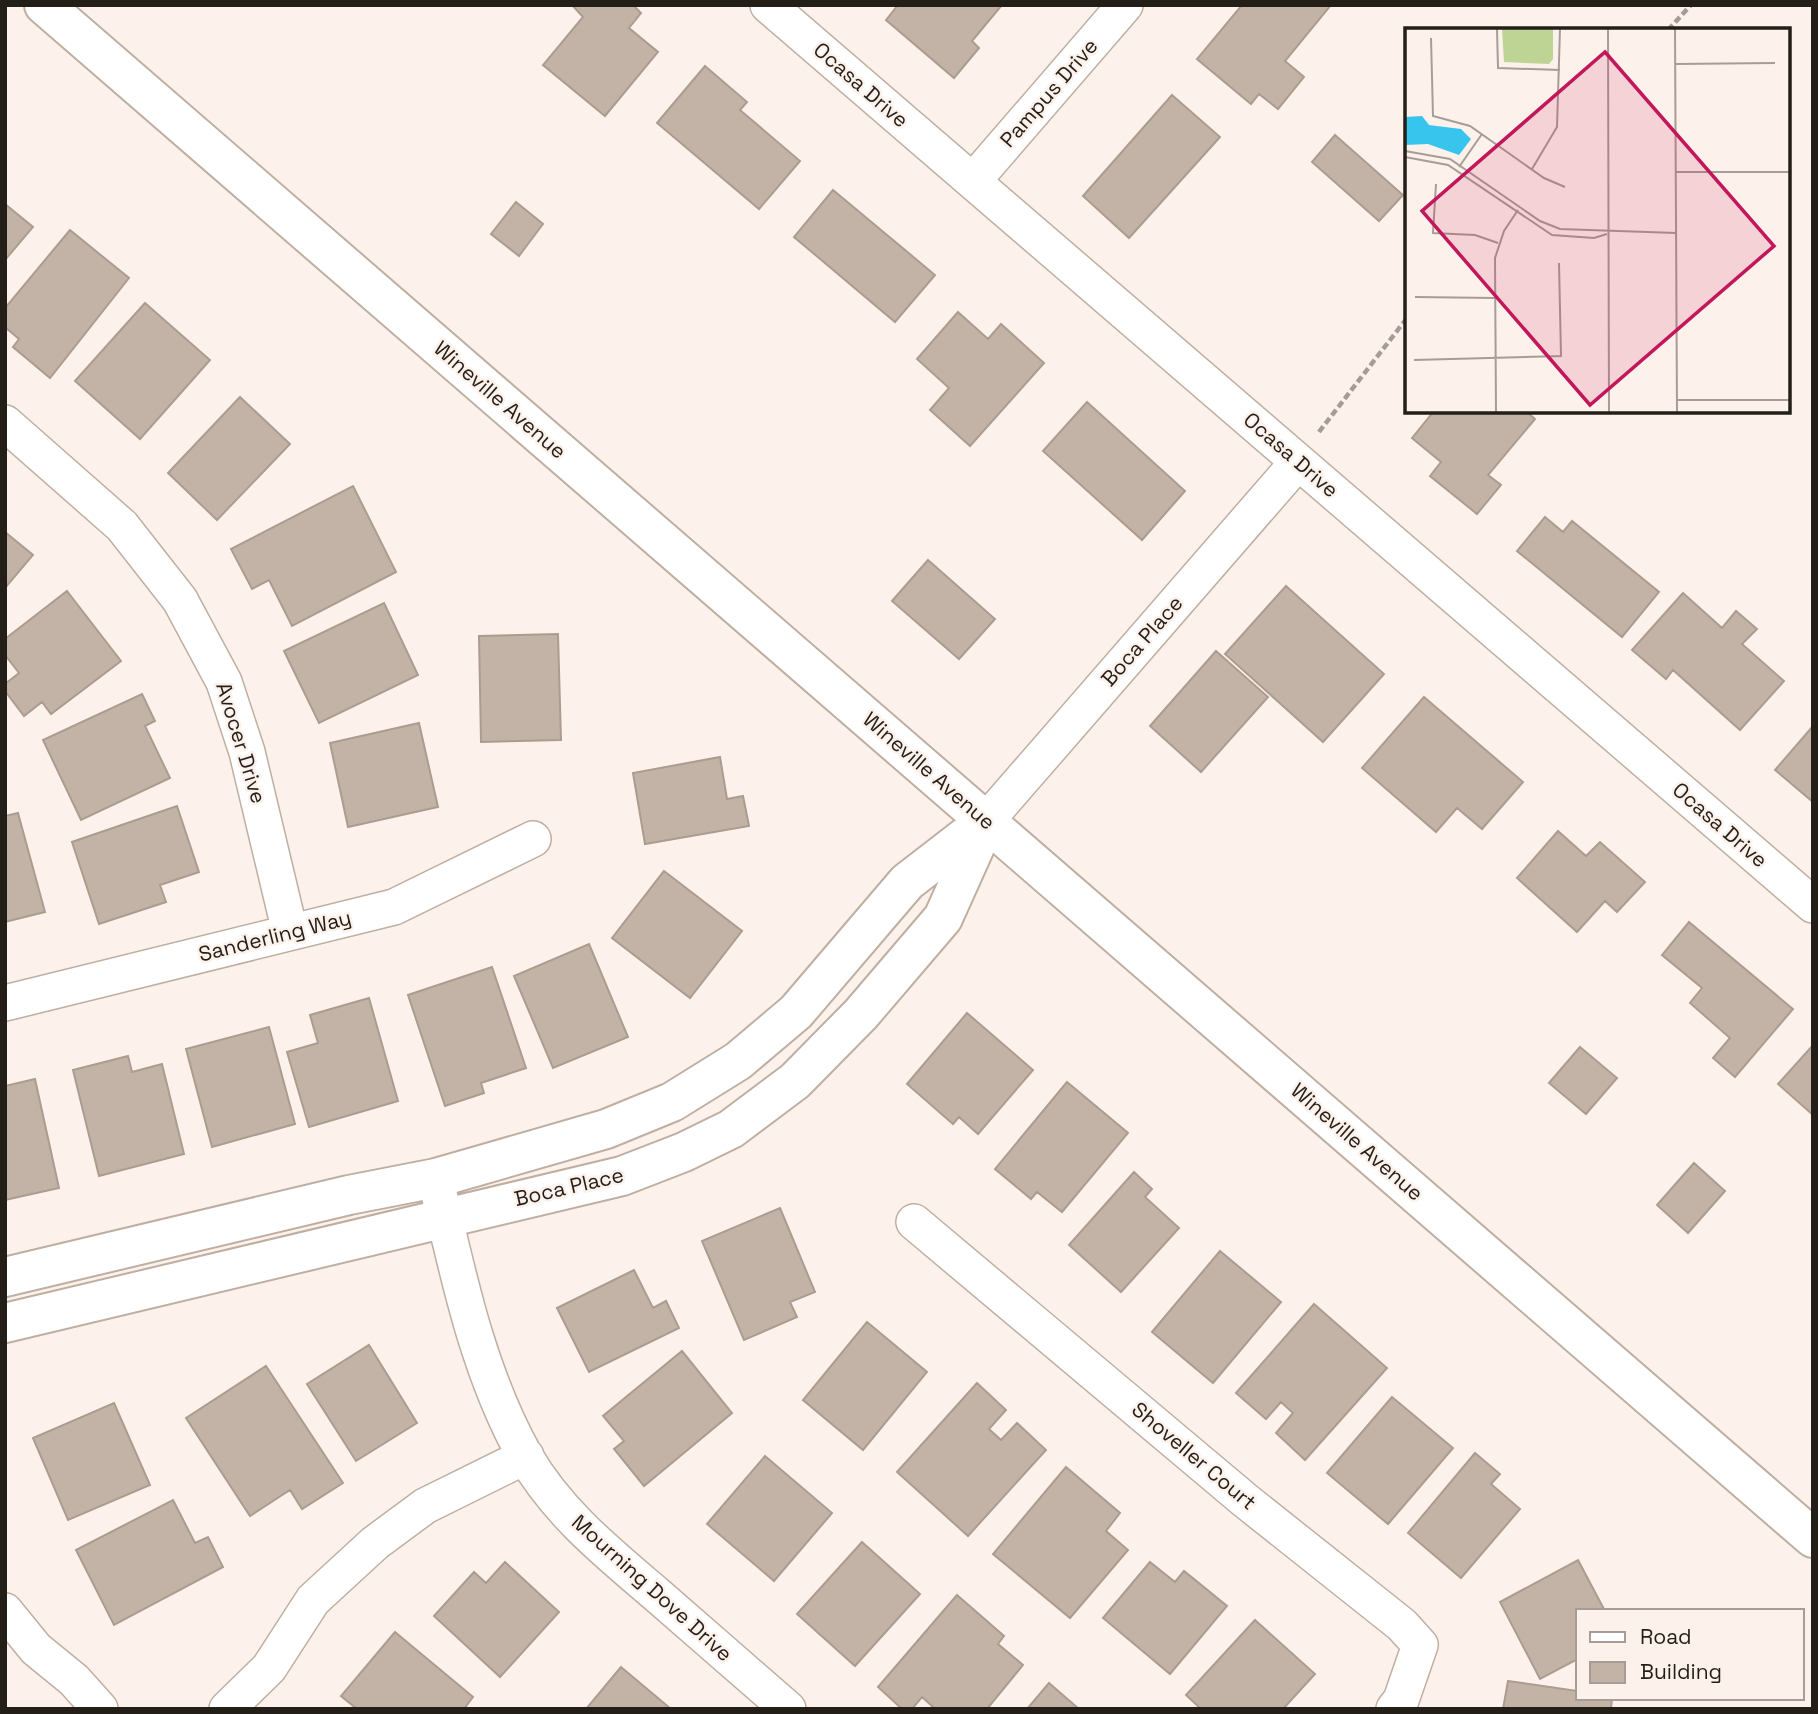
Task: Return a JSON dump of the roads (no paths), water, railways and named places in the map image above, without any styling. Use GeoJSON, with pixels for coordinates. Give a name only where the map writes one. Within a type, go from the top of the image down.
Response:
{"type":"FeatureCollection","features":[{"type":"Feature","properties":{"kind":"main road","name":"Wineville Avenue"},"geometry":{"type":"LineString","coordinates":[[44,5],[1813,1538]]}},
{"type":"Feature","properties":{"kind":"main road","name":"Boca Place"},"geometry":{"type":"LineString","coordinates":[[5,1278],[336,1198],[436,1178],[606,1129],[672,1102],[738,1061],[796,1012],[907,882],[987,820]]}},
{"type":"Feature","properties":{"kind":"main road","name":"Boca Place"},"geometry":{"type":"LineString","coordinates":[[5,1323],[444,1216],[622,1176],[684,1152],[731,1129],[795,1081],[861,1014],[943,918],[987,820]]}},
{"type":"Feature","properties":{"kind":"street","name":"Ocasa Drive"},"geometry":{"type":"LineString","coordinates":[[768,5],[1813,905]]}},
{"type":"Feature","properties":{"kind":"street","name":"Pampus Drive"},"geometry":{"type":"LineString","coordinates":[[973,181],[1125,5]]}},
{"type":"Feature","properties":{"kind":"street","name":"Avocer Drive"},"geometry":{"type":"LineString","coordinates":[[5,423],[122,526],[180,600],[228,693],[247,752],[290,932]]}},
{"type":"Feature","properties":{"kind":"street","name":"Boca Place"},"geometry":{"type":"LineString","coordinates":[[987,820],[1298,462]]}},
{"type":"Feature","properties":{"kind":"street","name":"Sanderling Way"},"geometry":{"type":"LineString","coordinates":[[5,1003],[394,907],[533,839]]}},
{"type":"Feature","properties":{"kind":"street","name":"Mourning Dove Drive"},"geometry":{"type":"LineString","coordinates":[[436,1178],[470,1321],[486,1368],[526,1456],[560,1503],[591,1538],[788,1709]]}},
{"type":"Feature","properties":{"kind":"street","name":"Shoveller Court"},"geometry":{"type":"LineString","coordinates":[[914,1222],[1246,1501],[1402,1625],[1420,1645],[1401,1700],[1394,1709]]}},
{"type":"Feature","properties":{"kind":"street"},"geometry":{"type":"LineString","coordinates":[[227,1709],[269,1668],[313,1600],[375,1543],[425,1506],[526,1456]]}},
{"type":"Feature","properties":{"kind":"street"},"geometry":{"type":"LineString","coordinates":[[5,1611],[36,1648],[74,1680],[100,1709]]}}]}
